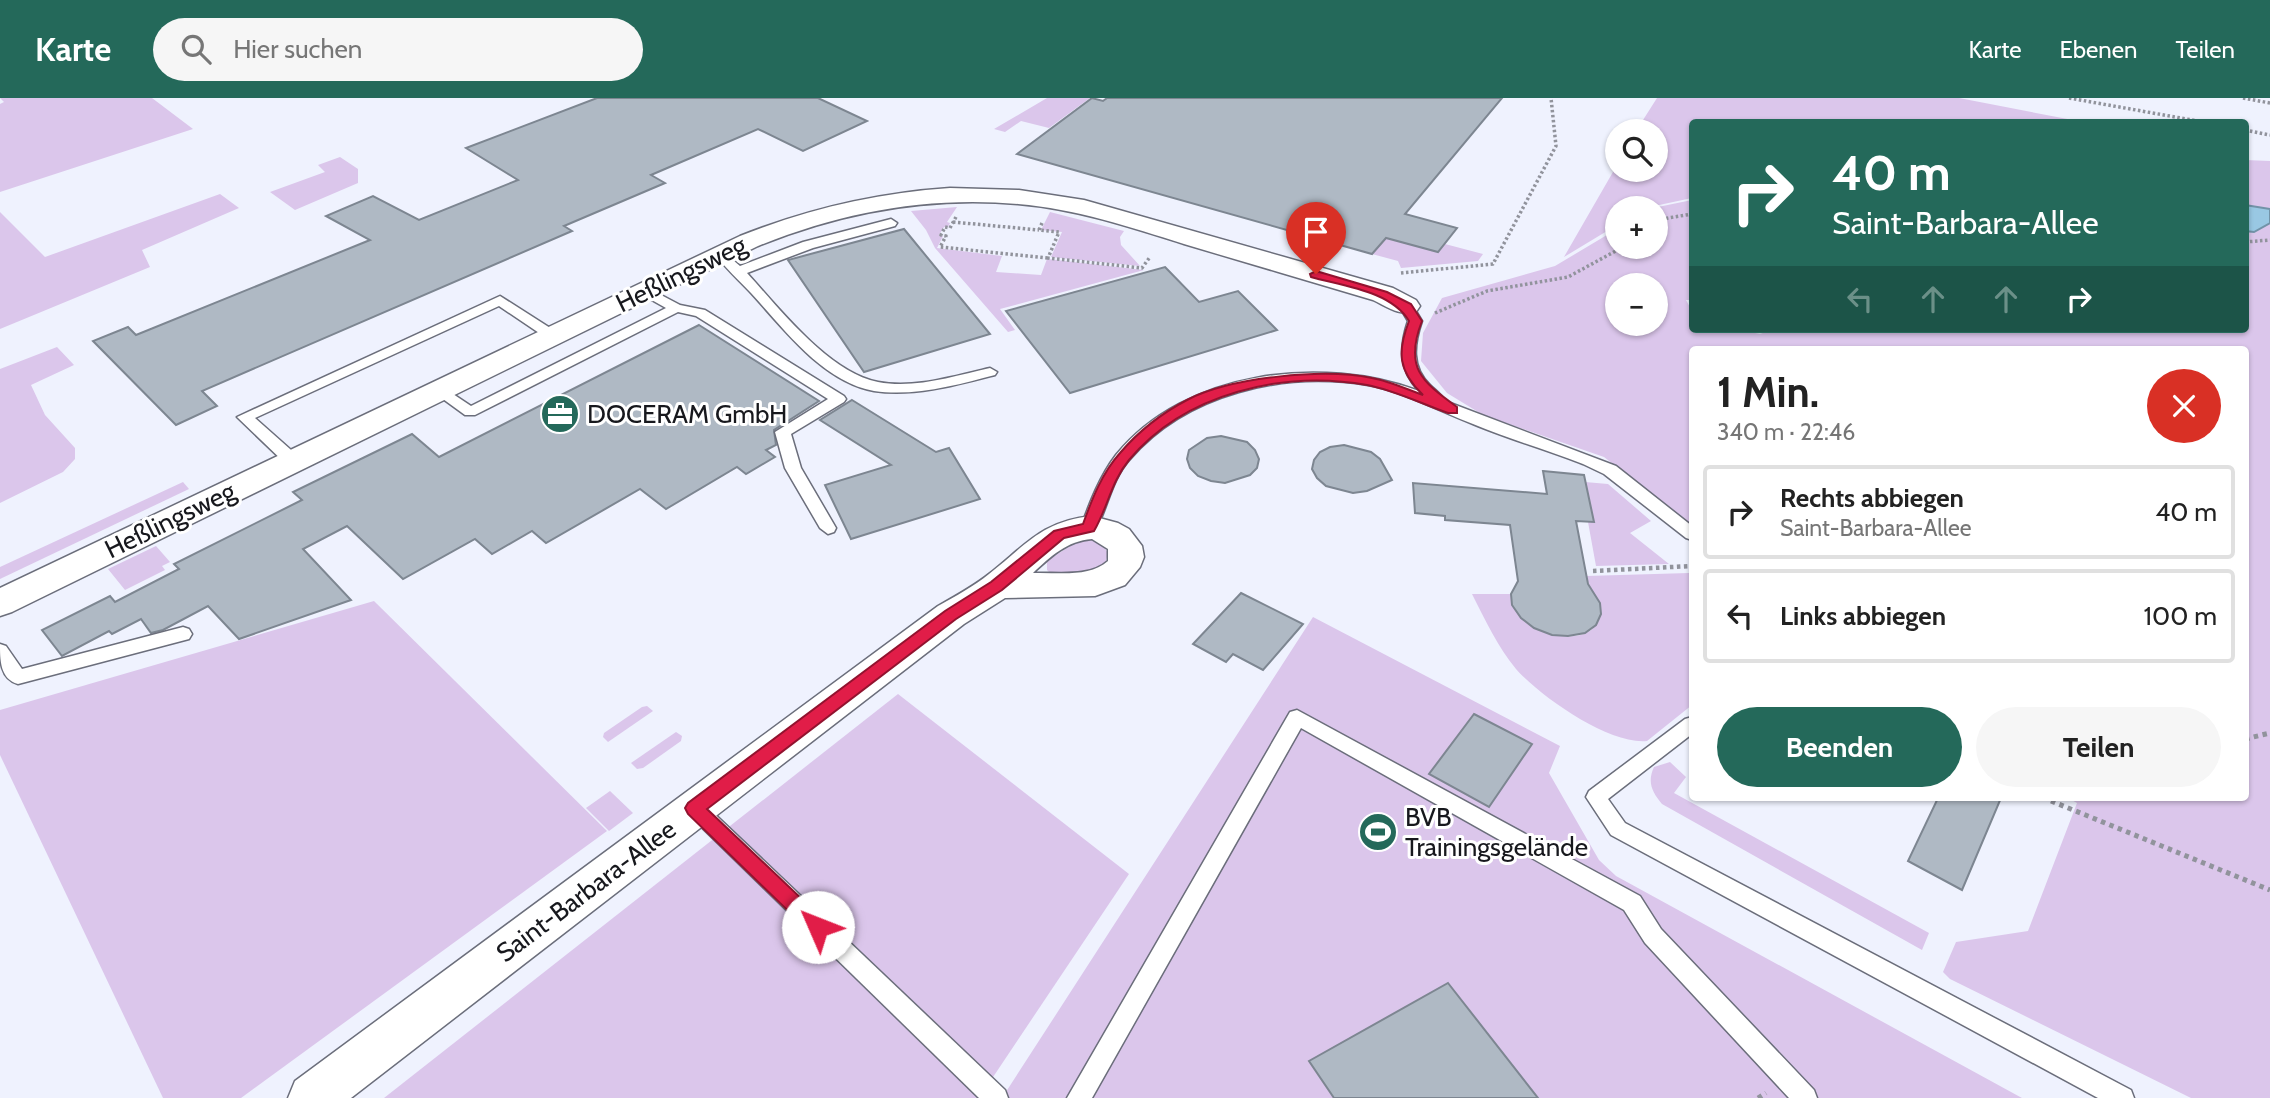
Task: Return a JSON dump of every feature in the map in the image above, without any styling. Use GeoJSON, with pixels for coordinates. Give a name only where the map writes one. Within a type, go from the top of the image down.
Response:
{"type":"FeatureCollection","features":[{"type":"Feature","properties":{"kind":"street","name":"Heßlingsweg"},"geometry":{"type":"LineString","coordinates":[[0,603],[646,291],[730,263],[800,221],[854,206],[930,196],[1020,197],[1092,208],[1382,294],[1411,314]]}},
{"type":"Feature","properties":{"kind":"street"},"geometry":{"type":"LineString","coordinates":[[996,586],[1096,584],[1111,580],[1122,572],[1127,563],[1127,550],[1111,531],[1089,527]]}},
{"type":"Feature","properties":{"kind":"street","name":"Saint-Barbara-Allee"},"geometry":{"type":"LineString","coordinates":[[312,1098],[951,615],[996,586],[1059,534],[1089,527]]}},
{"type":"Feature","properties":{"kind":"lane"},"geometry":{"type":"LineString","coordinates":[[730,263],[891,223]]}},
{"type":"Feature","properties":{"kind":"lane"},"geometry":{"type":"LineString","coordinates":[[730,263],[813,349],[850,380],[875,387],[905,386],[946,382],[990,372]]}},
{"type":"Feature","properties":{"kind":"lane"},"geometry":{"type":"LineString","coordinates":[[646,291],[676,308],[700,313],[839,399],[783,432],[793,468],[828,528]]}},
{"type":"Feature","properties":{"kind":"lane"},"geometry":{"type":"LineString","coordinates":[[293,461],[245,417],[500,300],[553,336]]}},
{"type":"Feature","properties":{"kind":"lane"},"geometry":{"type":"LineString","coordinates":[[439,391],[470,412],[676,308]]}},
{"type":"Feature","properties":{"kind":"lane"},"geometry":{"type":"LineString","coordinates":[[1411,314],[1406,357],[1413,375],[1425,390],[1452,410]]}},
{"type":"Feature","properties":{"kind":"lane"},"geometry":{"type":"LineString","coordinates":[[1089,527],[1102,491],[1124,457],[1157,425],[1194,402],[1273,380],[1320,377],[1370,381],[1589,460],[1610,470],[1689,532]]}},
{"type":"Feature","properties":{"kind":"lane"},"geometry":{"type":"LineString","coordinates":[[0,651],[18,677],[183,634]]}},
{"type":"Feature","properties":{"kind":"lane"},"geometry":{"type":"LineString","coordinates":[[1079,1098],[1297,717],[1632,903],[1653,936],[1805,1098]]}},
{"type":"Feature","properties":{"kind":"lane"},"geometry":{"type":"LineString","coordinates":[[1689,725],[1596,797],[1618,829],[2122,1098]]}},
{"type":"Feature","properties":{"kind":"lane"},"geometry":{"type":"LineString","coordinates":[[695,808],[996,1098]]}},
{"type":"Feature","properties":{"kind":"path"},"geometry":{"type":"LineString","coordinates":[[1399,273],[1493,264],[1556,146],[1551,98]]}},
{"type":"Feature","properties":{"kind":"path"},"geometry":{"type":"LineString","coordinates":[[2069,98],[2186,119]]}},
{"type":"Feature","properties":{"kind":"path"},"geometry":{"type":"LineString","coordinates":[[2243,98],[2270,103]]}},
{"type":"Feature","properties":{"kind":"path"},"geometry":{"type":"LineString","coordinates":[[2249,131],[2270,135]]}},
{"type":"Feature","properties":{"kind":"path"},"geometry":{"type":"LineString","coordinates":[[959,212],[950,228],[945,228],[941,235],[946,236],[940,247],[1142,268],[1150,257]]}},
{"type":"Feature","properties":{"kind":"path"},"geometry":{"type":"LineString","coordinates":[[1668,217],[1689,214]]}},
{"type":"Feature","properties":{"kind":"path"},"geometry":{"type":"LineString","coordinates":[[1039,230],[1044,220]]}},
{"type":"Feature","properties":{"kind":"path"},"geometry":{"type":"LineString","coordinates":[[953,222],[1059,232],[1048,258]]}},
{"type":"Feature","properties":{"kind":"path"},"geometry":{"type":"LineString","coordinates":[[2249,242],[2270,240]]}},
{"type":"Feature","properties":{"kind":"path"},"geometry":{"type":"LineString","coordinates":[[1411,314],[1487,291],[1568,277],[1605,257]]}},
{"type":"Feature","properties":{"kind":"path"},"geometry":{"type":"LineString","coordinates":[[1593,570],[1689,566]]}},
{"type":"Feature","properties":{"kind":"path"},"geometry":{"type":"LineString","coordinates":[[2249,738],[2270,733]]}},
{"type":"Feature","properties":{"kind":"path"},"geometry":{"type":"LineString","coordinates":[[2051,801],[2132,836],[2220,866],[2270,890]]}},
{"type":"Feature","properties":{"kind":"shaded area"},"geometry":{"type":"Polygon","coordinates":[[[0,98],[152,98],[193,129],[0,192],[0,104],[4,102],[0,98]]]}},
{"type":"Feature","properties":{"kind":"shaded area"},"geometry":{"type":"Polygon","coordinates":[[[1047,98],[1090,98],[1049,128],[1021,121],[1005,132],[994,129],[1047,98]]]}},
{"type":"Feature","properties":{"kind":"shaded area"},"geometry":{"type":"Polygon","coordinates":[[[1657,98],[1959,98],[2068,119],[1689,119],[1689,199],[1668,203],[1668,196],[1605,196],[1605,232],[1564,257],[1607,182],[1668,182],[1668,119],[1644,119],[1657,98]]]}},
{"type":"Feature","properties":{"kind":"shaded area"},"geometry":{"type":"Polygon","coordinates":[[[340,157],[358,169],[358,183],[295,210],[270,192],[325,172],[318,165],[340,157]]]}},
{"type":"Feature","properties":{"kind":"shaded area"},"geometry":{"type":"Polygon","coordinates":[[[2249,160],[2270,161],[2270,1098],[2191,1098],[1950,979],[1943,972],[1956,942],[2028,931],[2077,803],[2073,801],[2249,801],[2249,346],[1689,346],[1689,523],[1604,457],[1483,415],[1447,393],[1421,361],[1423,333],[1442,298],[1555,266],[1605,236],[1605,259],[1668,259],[1668,205],[1689,201],[1689,300],[1686,300],[1689,306],[1689,333],[2249,333],[2249,160]]]}},
{"type":"Feature","properties":{"kind":"shaded area"},"geometry":{"type":"Polygon","coordinates":[[[220,194],[239,208],[142,250],[150,267],[0,329],[0,212],[45,257],[220,194]]]}},
{"type":"Feature","properties":{"kind":"shaded area"},"geometry":{"type":"Polygon","coordinates":[[[957,207],[947,222],[950,223],[948,227],[944,227],[939,235],[943,236],[937,248],[1002,256],[996,272],[1041,275],[1047,259],[1144,270],[1000,309],[1015,330],[1008,332],[935,248],[926,230],[911,211],[957,207]]]}},
{"type":"Feature","properties":{"kind":"shaded area"},"geometry":{"type":"Polygon","coordinates":[[[1050,212],[1124,231],[1120,237],[1121,245],[1140,266],[1051,257],[1062,232],[1041,230],[1050,212]]]}},
{"type":"Feature","properties":{"kind":"shaded area"},"geometry":{"type":"Polygon","coordinates":[[[1386,238],[1438,252],[1445,244],[1483,254],[1478,261],[1401,268],[1398,261],[1372,254],[1386,238]]]}},
{"type":"Feature","properties":{"kind":"shaded area"},"geometry":{"type":"Polygon","coordinates":[[[57,347],[74,365],[31,385],[45,415],[75,448],[75,459],[63,472],[0,503],[0,369],[57,347]]]}},
{"type":"Feature","properties":{"kind":"shaded area"},"geometry":{"type":"Polygon","coordinates":[[[183,482],[189,489],[0,579],[0,567],[183,482]]]}},
{"type":"Feature","properties":{"kind":"shaded area"},"geometry":{"type":"Polygon","coordinates":[[[1585,482],[1608,484],[1651,521],[1630,533],[1669,564],[1596,566],[1588,522],[1593,522],[1585,482]]]}},
{"type":"Feature","properties":{"kind":"shaded area"},"geometry":{"type":"Polygon","coordinates":[[[1079,540],[1099,543],[1108,553],[1105,565],[1092,573],[1050,573],[1047,570],[1047,561],[1079,540]]]}},
{"type":"Feature","properties":{"kind":"shaded area"},"geometry":{"type":"Polygon","coordinates":[[[156,546],[170,562],[162,566],[165,570],[125,590],[108,569],[156,546]]]}},
{"type":"Feature","properties":{"kind":"shaded area"},"geometry":{"type":"Polygon","coordinates":[[[1689,573],[1689,707],[1647,741],[1631,740],[1595,727],[1541,692],[1509,661],[1472,594],[1511,594],[1516,609],[1525,620],[1539,629],[1554,635],[1583,634],[1594,627],[1601,611],[1586,576],[1689,573]]]}},
{"type":"Feature","properties":{"kind":"shaded area"},"geometry":{"type":"Polygon","coordinates":[[[374,601],[607,831],[241,1098],[163,1098],[0,755],[0,710],[374,601]]]}},
{"type":"Feature","properties":{"kind":"shaded area","name":"BVB Trainingsgelände"},"geometry":{"type":"Polygon","coordinates":[[[1313,617],[1560,746],[1549,773],[1599,860],[1616,876],[2022,1098],[1002,1098],[1313,617]]]}},
{"type":"Feature","properties":{"kind":"shaded area"},"geometry":{"type":"Polygon","coordinates":[[[898,694],[1129,874],[979,1098],[384,1098],[898,694]]]}},
{"type":"Feature","properties":{"kind":"shaded area"},"geometry":{"type":"Polygon","coordinates":[[[647,706],[653,711],[608,742],[603,737],[604,733],[647,706]]]}},
{"type":"Feature","properties":{"kind":"shaded area"},"geometry":{"type":"Polygon","coordinates":[[[676,732],[682,736],[681,741],[643,768],[637,769],[631,763],[676,732]]]}},
{"type":"Feature","properties":{"kind":"shaded area"},"geometry":{"type":"Polygon","coordinates":[[[1670,762],[1686,777],[1674,793],[1929,933],[1922,950],[1662,804],[1653,791],[1651,777],[1654,767],[1670,762]]]}},
{"type":"Feature","properties":{"kind":"shaded area"},"geometry":{"type":"Polygon","coordinates":[[[610,791],[633,813],[609,831],[586,808],[610,791]]]}},
{"type":"Feature","properties":{"kind":"water"},"geometry":{"type":"Polygon","coordinates":[[[2249,206],[2270,209],[2270,223],[2254,232],[2249,231],[2249,206]]]}},
{"type":"Feature","properties":{"kind":"building"},"geometry":{"type":"Polygon","coordinates":[[[597,98],[818,98],[867,121],[803,151],[758,129],[651,175],[665,183],[564,226],[572,231],[202,391],[217,406],[176,425],[93,341],[128,327],[136,335],[370,240],[326,216],[373,196],[419,220],[518,180],[466,148],[597,98]]]}},
{"type":"Feature","properties":{"kind":"building"},"geometry":{"type":"Polygon","coordinates":[[[1092,98],[1103,101],[1107,98],[1502,98],[1405,214],[1457,228],[1438,252],[1386,238],[1372,254],[1017,154],[1092,98]]]}},
{"type":"Feature","properties":{"kind":"building"},"geometry":{"type":"Polygon","coordinates":[[[904,229],[990,334],[864,372],[788,260],[904,229]]]}},
{"type":"Feature","properties":{"kind":"building"},"geometry":{"type":"Polygon","coordinates":[[[1165,267],[1199,302],[1238,291],[1277,330],[1070,393],[1006,311],[1165,267]]]}},
{"type":"Feature","properties":{"kind":"building"},"geometry":{"type":"Polygon","coordinates":[[[699,325],[819,401],[774,430],[776,445],[766,450],[775,457],[746,474],[737,467],[666,509],[640,489],[546,543],[532,531],[492,554],[475,539],[403,579],[347,526],[303,549],[351,600],[239,639],[208,606],[163,630],[151,633],[141,619],[112,634],[109,631],[62,656],[42,630],[110,596],[115,602],[179,569],[174,564],[302,500],[293,492],[412,434],[439,457],[699,325]]]}},
{"type":"Feature","properties":{"kind":"building"},"geometry":{"type":"Polygon","coordinates":[[[852,400],[936,452],[949,448],[980,499],[851,539],[825,485],[891,465],[820,420],[852,400]]]}},
{"type":"Feature","properties":{"kind":"building"},"geometry":{"type":"Polygon","coordinates":[[[1221,436],[1247,442],[1255,450],[1259,459],[1257,468],[1250,475],[1225,483],[1198,476],[1190,468],[1187,459],[1189,450],[1207,438],[1221,436]]]}},
{"type":"Feature","properties":{"kind":"building"},"geometry":{"type":"Polygon","coordinates":[[[1344,445],[1371,452],[1380,459],[1392,480],[1367,491],[1353,493],[1326,486],[1312,469],[1314,460],[1320,452],[1330,447],[1344,445]]]}},
{"type":"Feature","properties":{"kind":"building"},"geometry":{"type":"Polygon","coordinates":[[[1543,471],[1584,475],[1594,522],[1576,521],[1588,584],[1600,603],[1601,614],[1596,625],[1585,633],[1552,635],[1534,628],[1521,618],[1512,605],[1511,594],[1518,581],[1510,525],[1445,520],[1445,516],[1415,513],[1413,483],[1547,494],[1543,471]]]}},
{"type":"Feature","properties":{"kind":"building"},"geometry":{"type":"Polygon","coordinates":[[[1241,593],[1303,624],[1263,670],[1233,654],[1226,662],[1193,644],[1241,593]]]}},
{"type":"Feature","properties":{"kind":"building"},"geometry":{"type":"Polygon","coordinates":[[[1474,714],[1532,744],[1489,807],[1429,774],[1474,714]]]}},
{"type":"Feature","properties":{"kind":"building"},"geometry":{"type":"Polygon","coordinates":[[[1937,801],[2000,801],[1962,890],[1908,861],[1937,801]]]}},
{"type":"Feature","properties":{"kind":"building"},"geometry":{"type":"Polygon","coordinates":[[[1448,983],[1538,1098],[1334,1098],[1309,1061],[1448,983]]]}},
{"type":"Feature","properties":{"kind":"place","name":"DOCERAM GmbH"},"geometry":{"type":"Point","coordinates":[560,414]}},
{"type":"Feature","properties":{"kind":"place","name":"BVB Trainingsgelände"},"geometry":{"type":"Point","coordinates":[1378,832]}},
{"type":"Feature","properties":{"kind":"route"},"geometry":{"type":"LineString","coordinates":[[818,927],[695,808],[951,615],[996,586],[1059,534],[1089,527],[1102,491],[1124,457],[1157,425],[1194,402],[1235,389],[1273,380],[1320,377],[1370,381],[1452,410],[1425,390],[1413,375],[1406,357],[1408,339],[1415,321],[1406,306],[1382,294],[1316,274]]}}]}
